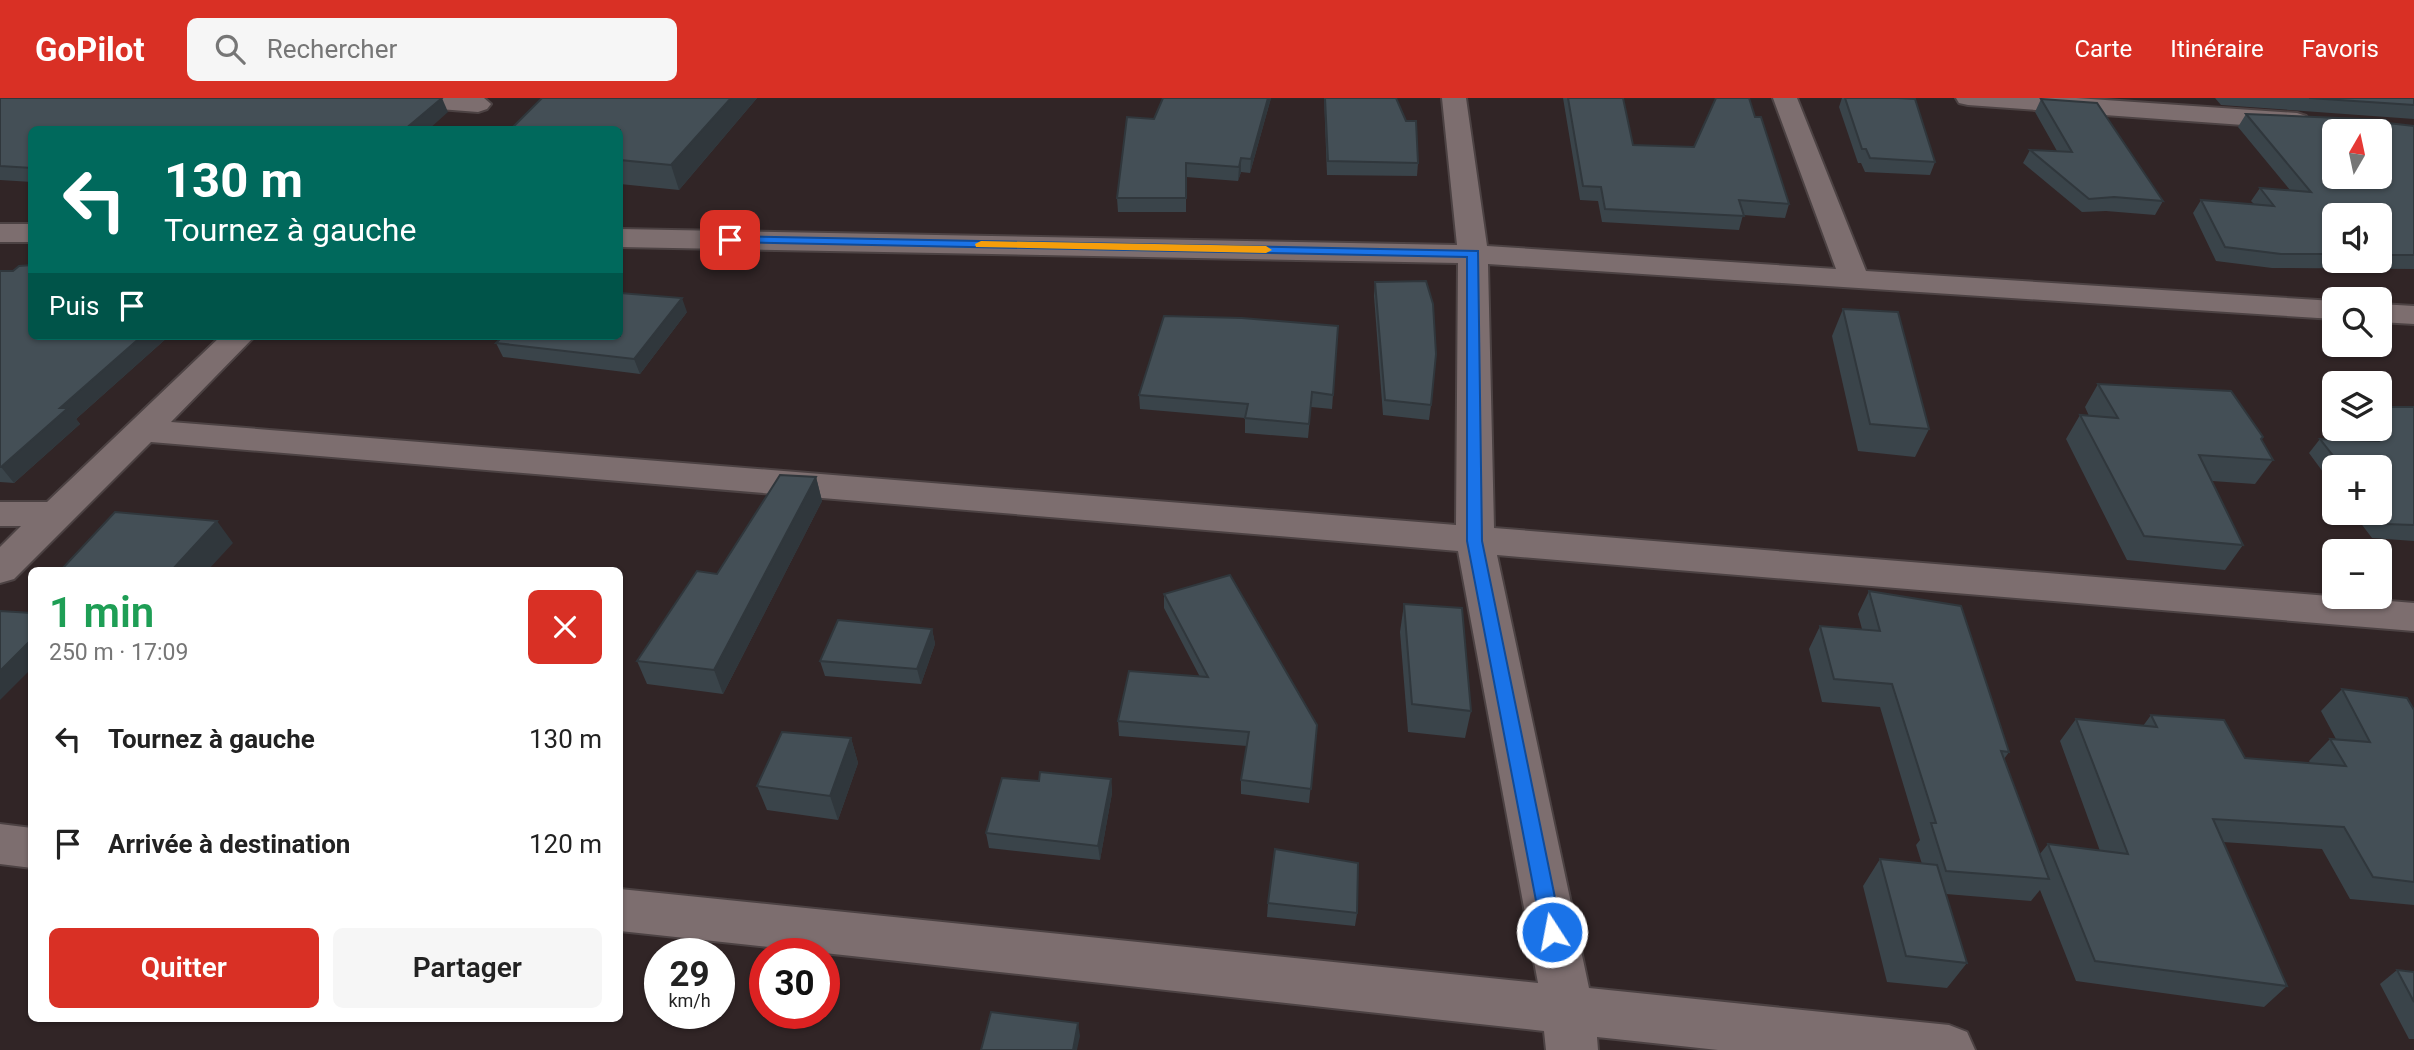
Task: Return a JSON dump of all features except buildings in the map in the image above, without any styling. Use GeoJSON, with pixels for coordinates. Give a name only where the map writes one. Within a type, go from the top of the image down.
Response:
{"type":"FeatureCollection","features":[{"type":"Feature","properties":{"kind":"street"},"geometry":{"type":"LineString","coordinates":[[388,98],[481,101]]}},
{"type":"Feature","properties":{"kind":"street"},"geometry":{"type":"LineString","coordinates":[[1454,98],[1473,254],[1475,541],[1570,1030]]}},
{"type":"Feature","properties":{"kind":"street"},"geometry":{"type":"LineString","coordinates":[[1784,98],[1855,280]]}},
{"type":"Feature","properties":{"kind":"street"},"geometry":{"type":"LineString","coordinates":[[1968,98],[2316,122]]}},
{"type":"Feature","properties":{"kind":"street"},"geometry":{"type":"LineString","coordinates":[[456,126],[481,101]]}},
{"type":"Feature","properties":{"kind":"street"},"geometry":{"type":"LineString","coordinates":[[0,233],[28,233]]}},
{"type":"Feature","properties":{"kind":"street"},"geometry":{"type":"LineString","coordinates":[[623,237],[1473,254],[2322,309]]}},
{"type":"Feature","properties":{"kind":"street"},"geometry":{"type":"LineString","coordinates":[[2392,314],[2414,315]]}},
{"type":"Feature","properties":{"kind":"street"},"geometry":{"type":"LineString","coordinates":[[0,569],[235,340]]}},
{"type":"Feature","properties":{"kind":"street"},"geometry":{"type":"LineString","coordinates":[[142,430],[2414,617]]}},
{"type":"Feature","properties":{"kind":"street"},"geometry":{"type":"LineString","coordinates":[[0,514],[55,514]]}},
{"type":"Feature","properties":{"kind":"street"},"geometry":{"type":"LineString","coordinates":[[0,844],[28,848]]}},
{"type":"Feature","properties":{"kind":"street"},"geometry":{"type":"LineString","coordinates":[[623,910],[1570,1030],[1949,1050]]}},
{"type":"Feature","properties":{"kind":"slow traffic"},"geometry":{"type":"LineString","coordinates":[[981,244],[1266,250]]}},
{"type":"Feature","properties":{"kind":"route"},"geometry":{"type":"LineString","coordinates":[[730,240],[1473,254],[1475,541],[1552,932]]}}]}
